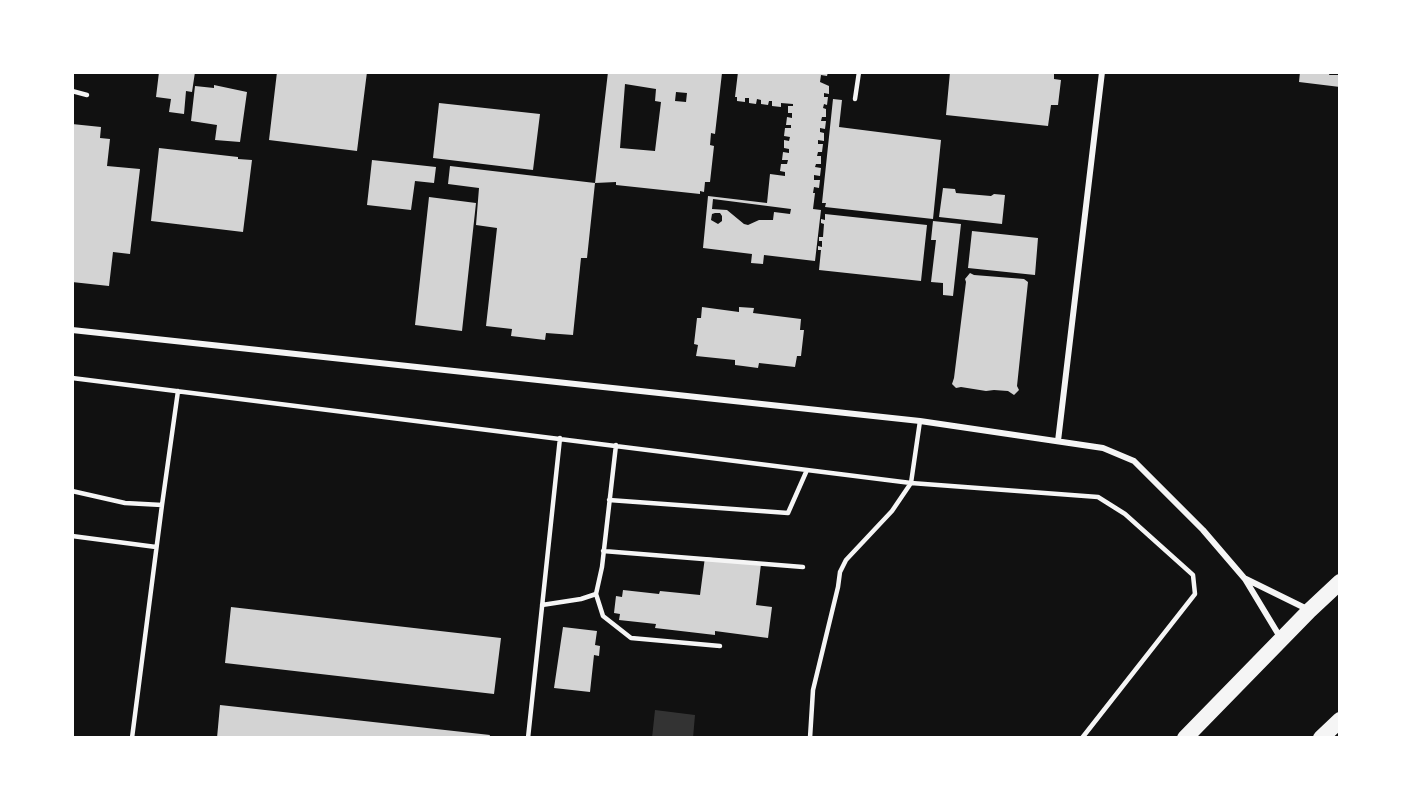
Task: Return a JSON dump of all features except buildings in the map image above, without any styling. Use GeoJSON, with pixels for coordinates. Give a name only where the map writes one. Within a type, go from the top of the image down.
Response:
{"type":"FeatureCollection","features":[{"type":"Feature","properties":{"kind":"highway"},"geometry":{"type":"LineString","coordinates":[[1185,738],[1309,610],[1340,582]]}},
{"type":"Feature","properties":{"kind":"highway"},"geometry":{"type":"LineString","coordinates":[[1321,738],[1340,720]]}},
{"type":"Feature","properties":{"kind":"street"},"geometry":{"type":"LineString","coordinates":[[1058,441],[1102,72]]}},
{"type":"Feature","properties":{"kind":"street"},"geometry":{"type":"LineString","coordinates":[[72,330],[920,421],[1103,448],[1134,462],[1203,530],[1245,579],[1281,639]]}},
{"type":"Feature","properties":{"kind":"street"},"geometry":{"type":"LineString","coordinates":[[1245,579],[1309,610]]}},
{"type":"Feature","properties":{"kind":"lane"},"geometry":{"type":"LineString","coordinates":[[855,99],[859,72]]}},
{"type":"Feature","properties":{"kind":"lane"},"geometry":{"type":"LineString","coordinates":[[72,91],[87,95]]}},
{"type":"Feature","properties":{"kind":"lane"},"geometry":{"type":"LineString","coordinates":[[72,378],[911,483],[1098,497],[1125,514],[1193,575],[1195,594],[1082,738]]}},
{"type":"Feature","properties":{"kind":"lane"},"geometry":{"type":"LineString","coordinates":[[132,738],[178,391]]}},
{"type":"Feature","properties":{"kind":"lane"},"geometry":{"type":"LineString","coordinates":[[810,738],[813,690],[840,572],[846,560],[892,511],[911,483],[920,421]]}},
{"type":"Feature","properties":{"kind":"lane"},"geometry":{"type":"LineString","coordinates":[[528,738],[560,438]]}},
{"type":"Feature","properties":{"kind":"lane"},"geometry":{"type":"LineString","coordinates":[[616,445],[596,594],[603,616],[631,638],[720,646]]}},
{"type":"Feature","properties":{"kind":"lane"},"geometry":{"type":"LineString","coordinates":[[609,500],[788,513],[807,470]]}},
{"type":"Feature","properties":{"kind":"lane"},"geometry":{"type":"LineString","coordinates":[[72,491],[125,503],[162,505]]}},
{"type":"Feature","properties":{"kind":"lane"},"geometry":{"type":"LineString","coordinates":[[72,536],[156,546]]}},
{"type":"Feature","properties":{"kind":"lane"},"geometry":{"type":"LineString","coordinates":[[603,551],[803,567]]}},
{"type":"Feature","properties":{"kind":"lane"},"geometry":{"type":"LineString","coordinates":[[542,605],[581,599],[596,594]]}},
{"type":"Feature","properties":{"kind":"shaded area"},"geometry":{"type":"Polygon","coordinates":[[[655,710],[695,715],[693,738],[652,738],[655,710]]]}}]}
